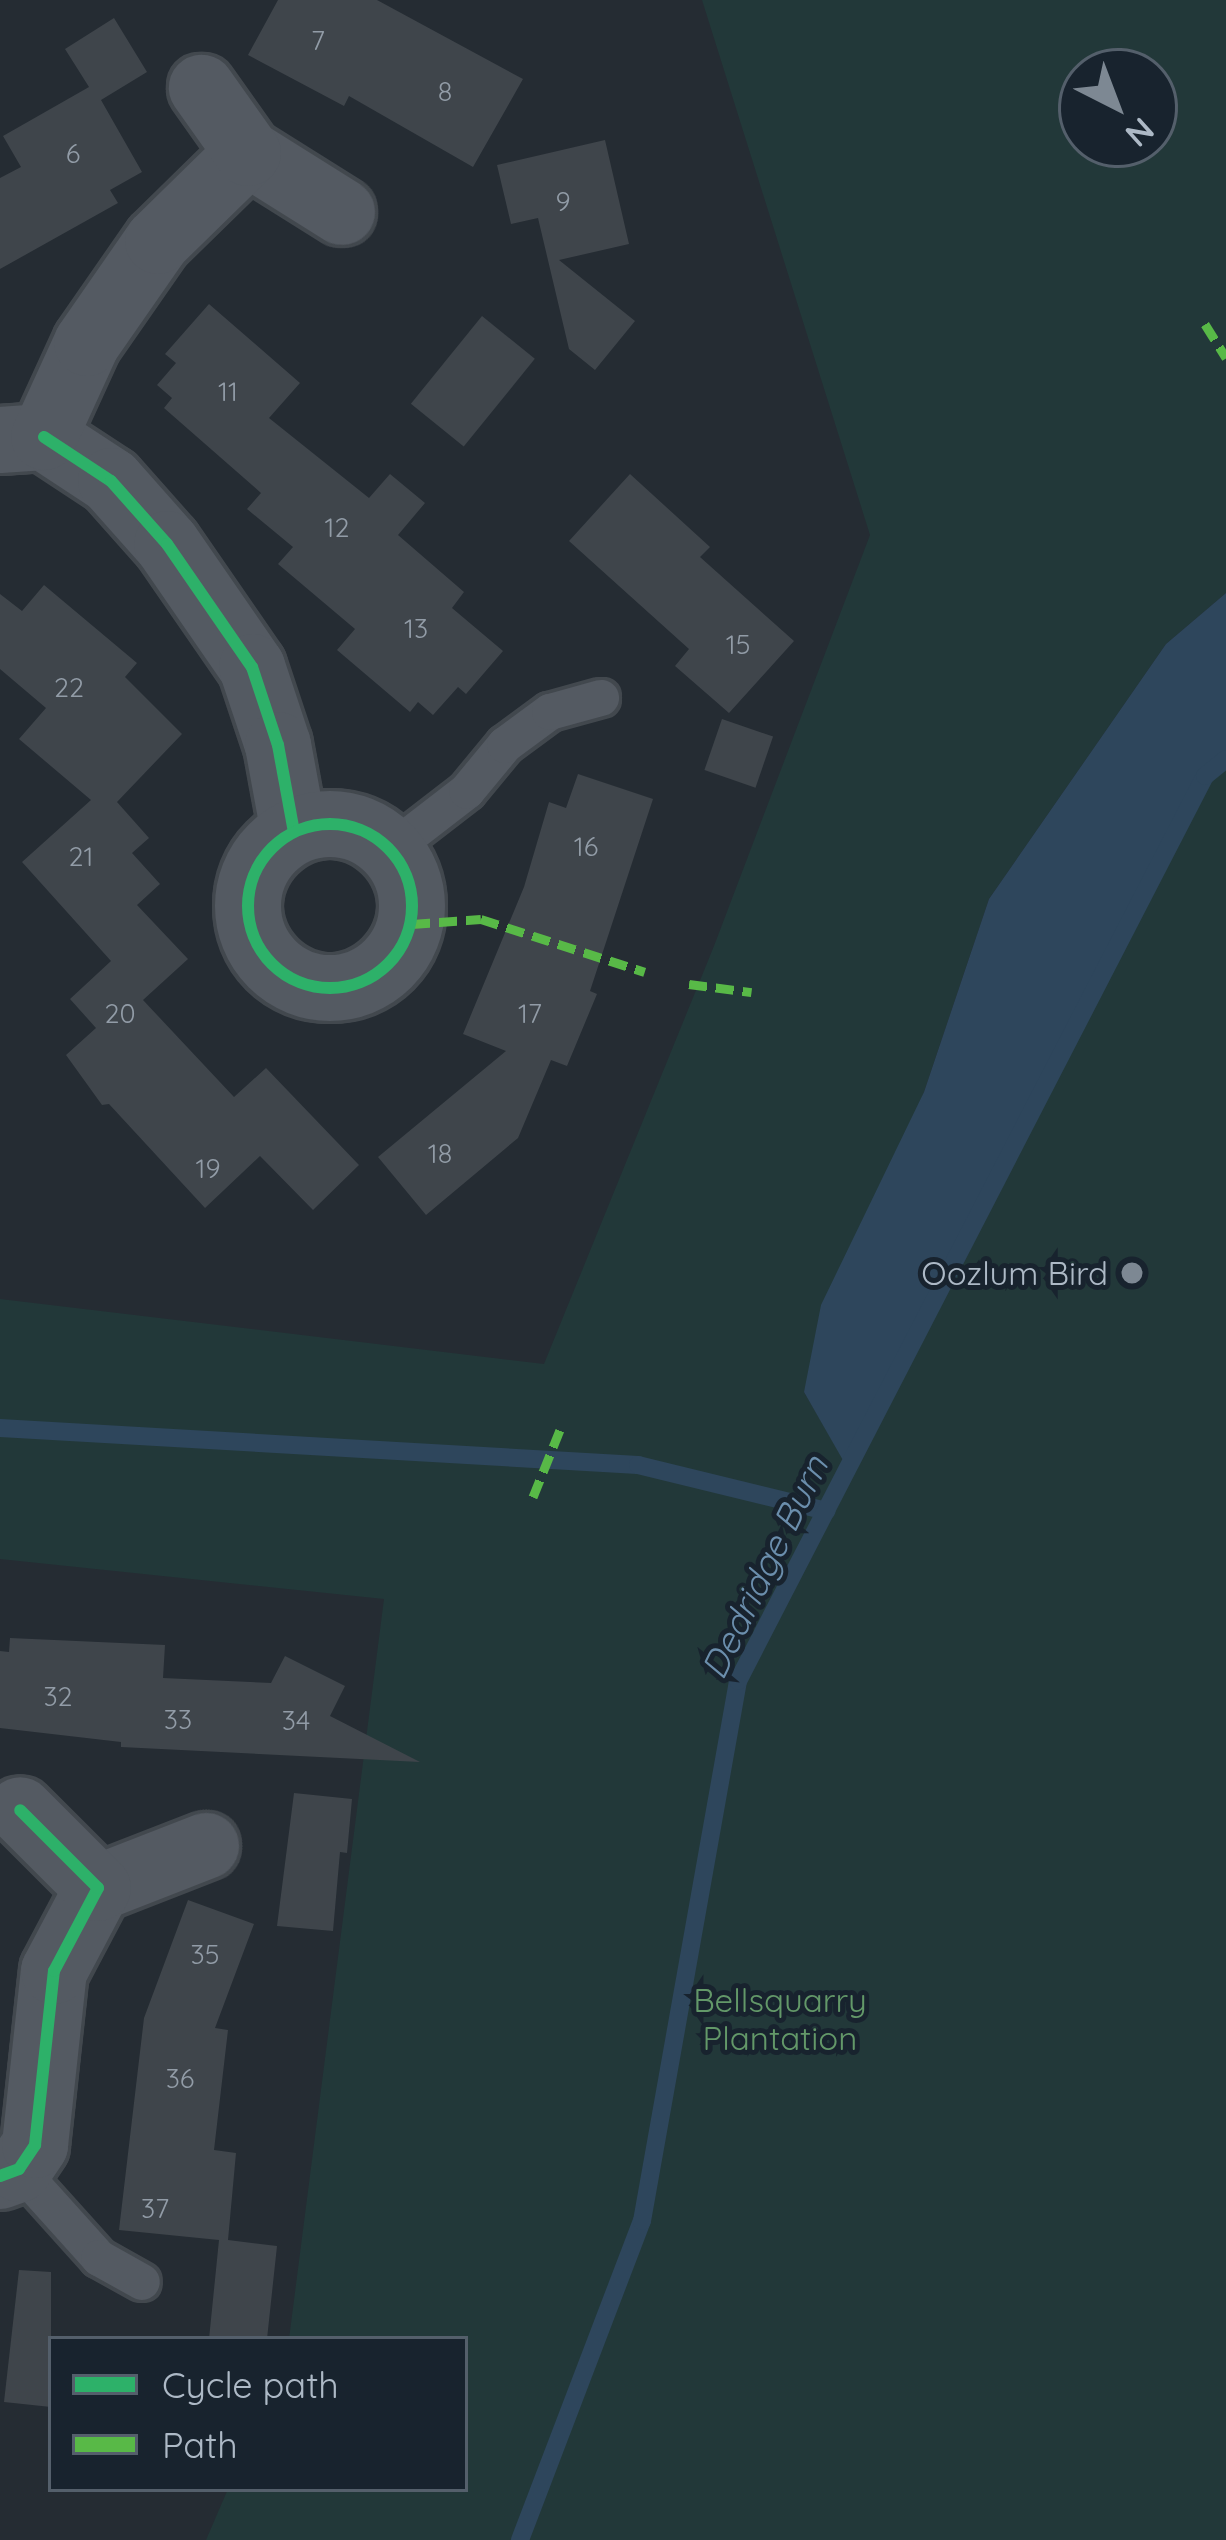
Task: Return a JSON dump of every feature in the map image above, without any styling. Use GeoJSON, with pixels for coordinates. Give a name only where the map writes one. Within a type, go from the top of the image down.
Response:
{"type":"FeatureCollection","features":[{"type":"Feature","properties":{"kind":"street"},"geometry":{"type":"LineString","coordinates":[[202,88],[248,153],[342,212]]}},
{"type":"Feature","properties":{"kind":"street"},"geometry":{"type":"LineString","coordinates":[[248,153],[158,241],[22,439],[111,481],[167,544],[252,667],[278,745],[294,832]]}},
{"type":"Feature","properties":{"kind":"street"},"geometry":{"type":"LineString","coordinates":[[319,823],[346,824],[392,849],[406,872],[413,897],[412,924],[401,950],[382,971],[358,984],[316,987],[278,970],[260,950],[249,923],[248,895],[256,868],[294,832],[319,823]]}},
{"type":"Feature","properties":{"kind":"street"},"geometry":{"type":"LineString","coordinates":[[20,1810],[98,1888]]}},
{"type":"Feature","properties":{"kind":"street"},"geometry":{"type":"LineString","coordinates":[[9,2173],[35,2145],[54,1971],[98,1888],[206,1846]]}},
{"type":"Feature","properties":{"kind":"lane"},"geometry":{"type":"LineString","coordinates":[[392,849],[467,790],[505,745],[550,712],[601,698]]}},
{"type":"Feature","properties":{"kind":"lane"},"geometry":{"type":"LineString","coordinates":[[9,2173],[99,2258],[142,2282]]}},
{"type":"Feature","properties":{"kind":"green space","name":"Bellsquarry Plantation"},"geometry":{"type":"Polygon","coordinates":[[[702,0],[1226,0],[1226,593],[1166,644],[989,899],[924,1092],[804,1392],[848,1467],[1205,776],[1226,759],[1226,2540],[206,2540],[227,2492],[468,2492],[468,2336],[289,2336],[384,1599],[0,1559],[0,1299],[544,1364],[714,946],[870,535],[702,0]]]}},
{"type":"Feature","properties":{"kind":"water"},"geometry":{"type":"Polygon","coordinates":[[[1226,593],[1226,759],[1205,776],[848,1469],[804,1392],[821,1305],[924,1092],[989,899],[1166,644],[1226,593]]]}},
{"type":"Feature","properties":{"kind":"building"},"geometry":{"type":"Polygon","coordinates":[[[278,0],[377,0],[523,79],[473,167],[349,96],[344,106],[248,55],[278,0]]]}},
{"type":"Feature","properties":{"kind":"building"},"geometry":{"type":"Polygon","coordinates":[[[114,18],[147,72],[101,100],[142,172],[110,190],[118,203],[0,269],[0,178],[21,167],[3,136],[89,87],[65,49],[114,18]]]}},
{"type":"Feature","properties":{"kind":"building"},"geometry":{"type":"Polygon","coordinates":[[[605,140],[629,244],[559,260],[635,321],[595,370],[569,349],[538,218],[511,224],[497,165],[605,140]]]}},
{"type":"Feature","properties":{"kind":"building"},"geometry":{"type":"Polygon","coordinates":[[[209,304],[300,383],[269,418],[369,498],[390,474],[425,503],[398,535],[464,592],[452,608],[503,651],[466,694],[458,687],[433,715],[418,702],[410,712],[337,650],[355,629],[278,564],[293,547],[247,509],[261,493],[164,408],[172,398],[157,385],[176,363],[165,354],[209,304]]]}},
{"type":"Feature","properties":{"kind":"building"},"geometry":{"type":"Polygon","coordinates":[[[482,316],[535,359],[464,447],[411,404],[482,316]]]}},
{"type":"Feature","properties":{"kind":"building"},"geometry":{"type":"Polygon","coordinates":[[[630,474],[710,547],[700,557],[794,641],[729,713],[675,666],[689,649],[569,541],[630,474]]]}},
{"type":"Feature","properties":{"kind":"building"},"geometry":{"type":"Polygon","coordinates":[[[44,585],[137,663],[125,677],[182,734],[117,802],[149,838],[132,853],[160,884],[137,905],[188,959],[143,1000],[234,1097],[266,1068],[359,1165],[313,1210],[260,1156],[205,1208],[109,1104],[102,1105],[66,1055],[96,1028],[70,999],[111,961],[22,862],[91,800],[19,739],[46,708],[0,669],[0,594],[22,611],[44,585]]]}},
{"type":"Feature","properties":{"kind":"building"},"geometry":{"type":"Polygon","coordinates":[[[722,719],[773,737],[755,788],[704,770],[722,719]]]}},
{"type":"Feature","properties":{"kind":"building"},"geometry":{"type":"Polygon","coordinates":[[[578,774],[653,799],[590,991],[597,994],[567,1066],[551,1060],[518,1138],[426,1215],[378,1157],[506,1051],[463,1034],[524,887],[549,802],[566,808],[578,774]]]}},
{"type":"Feature","properties":{"kind":"building"},"geometry":{"type":"Polygon","coordinates":[[[10,1638],[165,1645],[163,1678],[271,1683],[285,1656],[345,1686],[330,1716],[420,1762],[121,1747],[121,1742],[0,1728],[0,1651],[9,1652],[10,1638]]]}},
{"type":"Feature","properties":{"kind":"building"},"geometry":{"type":"Polygon","coordinates":[[[294,1793],[352,1799],[347,1853],[340,1852],[333,1931],[277,1926],[294,1793]]]}},
{"type":"Feature","properties":{"kind":"building"},"geometry":{"type":"Polygon","coordinates":[[[188,1900],[254,1924],[215,2028],[228,2030],[214,2150],[236,2153],[228,2240],[277,2246],[267,2336],[209,2336],[219,2240],[119,2230],[144,2018],[188,1900]]]}},
{"type":"Feature","properties":{"kind":"building"},"geometry":{"type":"Polygon","coordinates":[[[19,2270],[51,2272],[48,2407],[4,2402],[19,2270]]]}},
{"type":"Feature","properties":{"kind":"waterway","name":"Dedridge Burn"},"geometry":{"type":"LineString","coordinates":[[520,2540],[642,2221],[738,1681],[1205,776],[1226,759]]}},
{"type":"Feature","properties":{"kind":"waterway"},"geometry":{"type":"LineString","coordinates":[[0,1428],[638,1465],[826,1511]]}},
{"type":"Feature","properties":{"kind":"marked path"},"geometry":{"type":"LineString","coordinates":[[1205,324],[1226,358]]}},
{"type":"Feature","properties":{"kind":"marked path"},"geometry":{"type":"LineString","coordinates":[[412,924],[481,919],[645,972]]}},
{"type":"Feature","properties":{"kind":"marked path"},"geometry":{"type":"LineString","coordinates":[[689,984],[751,992]]}},
{"type":"Feature","properties":{"kind":"marked path"},"geometry":{"type":"LineString","coordinates":[[533,1497],[560,1430]]}},
{"type":"Feature","properties":{"kind":"cycle path"},"geometry":{"type":"LineString","coordinates":[[44,437],[111,481],[167,544],[252,667],[278,745],[294,832]]}},
{"type":"Feature","properties":{"kind":"cycle path"},"geometry":{"type":"LineString","coordinates":[[330,824],[362,830],[388,848],[406,874],[412,906],[406,938],[388,964],[362,982],[330,988],[298,982],[272,964],[254,938],[248,906],[254,874],[272,848],[298,830],[330,824]]}},
{"type":"Feature","properties":{"kind":"cycle path"},"geometry":{"type":"LineString","coordinates":[[0,2176],[19,2169],[35,2145],[54,1971],[98,1888],[20,1810]]}},
{"type":"Feature","properties":{"kind":"place","name":"Oozlum Bird"},"geometry":{"type":"Point","coordinates":[1132,1273]}}]}
